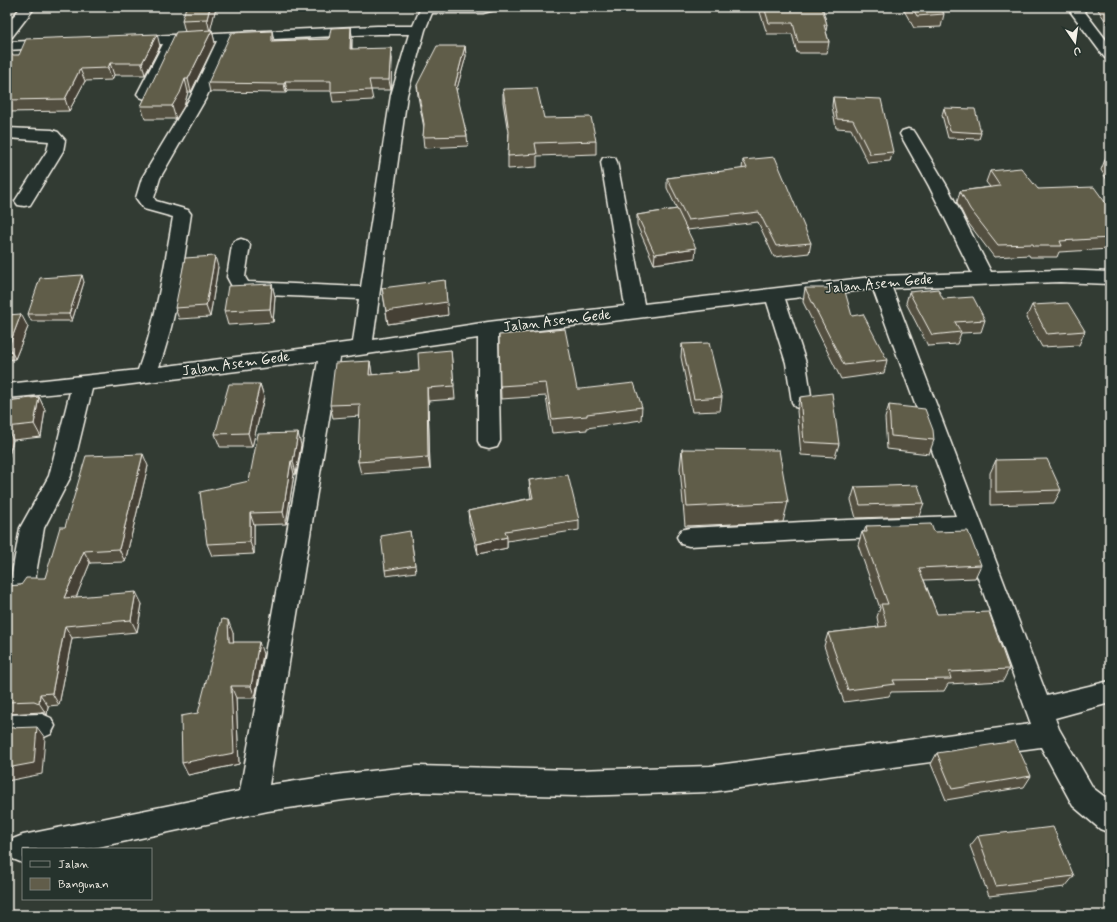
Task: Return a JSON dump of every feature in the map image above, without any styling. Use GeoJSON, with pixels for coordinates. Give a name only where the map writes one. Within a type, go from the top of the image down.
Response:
{"type":"FeatureCollection","features":[{"type":"Feature","properties":{"kind":"street"},"geometry":{"type":"LineString","coordinates":[[7,34],[28,7]]}},
{"type":"Feature","properties":{"kind":"street"},"geometry":{"type":"LineString","coordinates":[[362,348],[399,95],[418,30],[427,8],[483,9],[490,7]]}},
{"type":"Feature","properties":{"kind":"street"},"geometry":{"type":"LineString","coordinates":[[1074,7],[1110,55]]}},
{"type":"Feature","properties":{"kind":"street"},"geometry":{"type":"LineString","coordinates":[[117,42],[227,36],[418,30]]}},
{"type":"Feature","properties":{"kind":"street"},"geometry":{"type":"LineString","coordinates":[[146,376],[159,340],[176,260],[182,214],[150,205],[145,198],[151,178],[198,98],[227,36]]}},
{"type":"Feature","properties":{"kind":"street"},"geometry":{"type":"LineString","coordinates":[[145,94],[173,39]]}},
{"type":"Feature","properties":{"kind":"street"},"geometry":{"type":"LineString","coordinates":[[7,46],[70,44]]}},
{"type":"Feature","properties":{"kind":"street"},"geometry":{"type":"LineString","coordinates":[[7,133],[52,135],[57,140],[55,151],[24,201]]}},
{"type":"Feature","properties":{"kind":"street"},"geometry":{"type":"LineString","coordinates":[[908,134],[938,186],[984,278]]}},
{"type":"Feature","properties":{"kind":"street"},"geometry":{"type":"LineString","coordinates":[[609,162],[636,311]]}},
{"type":"Feature","properties":{"kind":"street"},"geometry":{"type":"LineString","coordinates":[[241,245],[236,277],[242,288],[370,294]]}},
{"type":"Feature","properties":{"kind":"street","name":"Jalan Asem Gede"},"geometry":{"type":"LineString","coordinates":[[7,391],[146,376],[636,311],[880,282],[1060,276],[1110,278]]}},
{"type":"Feature","properties":{"kind":"street"},"geometry":{"type":"LineString","coordinates":[[880,282],[1043,722],[1083,797],[1110,818]]}},
{"type":"Feature","properties":{"kind":"street"},"geometry":{"type":"LineString","coordinates":[[774,295],[796,363],[802,402]]}},
{"type":"Feature","properties":{"kind":"street"},"geometry":{"type":"LineString","coordinates":[[488,330],[489,441]]}},
{"type":"Feature","properties":{"kind":"street"},"geometry":{"type":"LineString","coordinates":[[252,802],[330,351]]}},
{"type":"Feature","properties":{"kind":"street"},"geometry":{"type":"LineString","coordinates":[[22,585],[32,528],[60,476],[83,383]]}},
{"type":"Feature","properties":{"kind":"street"},"geometry":{"type":"LineString","coordinates":[[689,537],[821,530],[970,525]]}},
{"type":"Feature","properties":{"kind":"street"},"geometry":{"type":"LineString","coordinates":[[28,848],[252,802],[343,787],[417,780],[575,783],[710,779],[1043,722],[1110,692]]}},
{"type":"Feature","properties":{"kind":"street"},"geometry":{"type":"LineString","coordinates":[[7,727],[42,726]]}},
{"type":"Feature","properties":{"kind":"street"},"geometry":{"type":"LineString","coordinates":[[7,852],[22,849]]}},
{"type":"Feature","properties":{"kind":"building"},"geometry":{"type":"Polygon","coordinates":[[[186,7],[210,7],[207,19],[182,20],[186,7]]]}},
{"type":"Feature","properties":{"kind":"building"},"geometry":{"type":"Polygon","coordinates":[[[764,7],[822,7],[827,25],[824,25],[829,42],[798,42],[793,23],[769,23],[764,7]]]}},
{"type":"Feature","properties":{"kind":"building"},"geometry":{"type":"Polygon","coordinates":[[[912,7],[940,7],[944,14],[917,16],[912,7]]]}},
{"type":"Feature","properties":{"kind":"building"},"geometry":{"type":"Polygon","coordinates":[[[351,27],[350,49],[391,48],[389,80],[369,80],[371,90],[331,92],[331,81],[285,81],[284,84],[208,83],[231,33],[272,31],[272,41],[329,39],[331,28],[351,27]]]}},
{"type":"Feature","properties":{"kind":"building"},"geometry":{"type":"Polygon","coordinates":[[[212,30],[188,79],[185,79],[180,93],[172,106],[141,106],[176,32],[212,30]]]}},
{"type":"Feature","properties":{"kind":"building"},"geometry":{"type":"Polygon","coordinates":[[[157,34],[142,63],[110,63],[108,68],[80,69],[65,99],[7,100],[7,56],[19,55],[26,39],[157,34]]]}},
{"type":"Feature","properties":{"kind":"building"},"geometry":{"type":"Polygon","coordinates":[[[437,46],[465,46],[455,85],[467,136],[423,137],[424,124],[417,85],[437,46]]]}},
{"type":"Feature","properties":{"kind":"building"},"geometry":{"type":"Polygon","coordinates":[[[537,88],[544,118],[591,117],[596,141],[535,143],[537,154],[508,156],[509,132],[503,89],[537,88]]]}},
{"type":"Feature","properties":{"kind":"building"},"geometry":{"type":"Polygon","coordinates":[[[833,97],[881,99],[893,152],[870,154],[853,120],[837,119],[833,97]]]}},
{"type":"Feature","properties":{"kind":"building"},"geometry":{"type":"Polygon","coordinates":[[[944,108],[975,109],[981,133],[950,131],[944,108]]]}},
{"type":"Feature","properties":{"kind":"building"},"geometry":{"type":"Polygon","coordinates":[[[775,157],[811,243],[776,246],[759,212],[688,220],[667,178],[747,168],[743,160],[775,157]]]}},
{"type":"Feature","properties":{"kind":"building"},"geometry":{"type":"Polygon","coordinates":[[[1106,157],[1110,157],[1110,163],[1106,157]]]}},
{"type":"Feature","properties":{"kind":"building"},"geometry":{"type":"Polygon","coordinates":[[[1021,168],[1038,189],[1094,187],[1110,209],[1110,238],[1060,241],[1062,246],[1034,246],[1033,244],[998,245],[970,209],[960,191],[1000,186],[990,171],[1021,168]]]}},
{"type":"Feature","properties":{"kind":"building"},"geometry":{"type":"Polygon","coordinates":[[[677,209],[696,248],[655,254],[637,215],[677,209]]]}},
{"type":"Feature","properties":{"kind":"building"},"geometry":{"type":"Polygon","coordinates":[[[215,256],[206,306],[175,308],[185,258],[215,256]]]}},
{"type":"Feature","properties":{"kind":"building"},"geometry":{"type":"Polygon","coordinates":[[[82,275],[69,314],[28,314],[40,278],[82,275]]]}},
{"type":"Feature","properties":{"kind":"building"},"geometry":{"type":"Polygon","coordinates":[[[445,280],[447,302],[386,311],[382,288],[445,280]]]}},
{"type":"Feature","properties":{"kind":"building"},"geometry":{"type":"Polygon","coordinates":[[[272,284],[270,309],[224,311],[228,286],[272,284]]]}},
{"type":"Feature","properties":{"kind":"building"},"geometry":{"type":"Polygon","coordinates":[[[805,288],[844,288],[852,316],[863,314],[887,360],[844,365],[805,288]]]}},
{"type":"Feature","properties":{"kind":"building"},"geometry":{"type":"Polygon","coordinates":[[[938,289],[943,299],[973,297],[985,320],[955,322],[961,332],[932,335],[909,292],[938,289]]]}},
{"type":"Feature","properties":{"kind":"building"},"geometry":{"type":"Polygon","coordinates":[[[1068,303],[1085,331],[1047,334],[1032,305],[1068,303]]]}},
{"type":"Feature","properties":{"kind":"building"},"geometry":{"type":"Polygon","coordinates":[[[21,314],[9,346],[7,346],[7,315],[21,314]]]}},
{"type":"Feature","properties":{"kind":"building"},"geometry":{"type":"Polygon","coordinates":[[[565,329],[577,389],[634,383],[642,407],[587,414],[587,416],[552,419],[546,383],[500,386],[499,335],[565,329]]]}},
{"type":"Feature","properties":{"kind":"building"},"geometry":{"type":"Polygon","coordinates":[[[709,343],[722,397],[694,399],[682,344],[709,343]]]}},
{"type":"Feature","properties":{"kind":"building"},"geometry":{"type":"Polygon","coordinates":[[[451,350],[454,386],[427,388],[428,457],[358,462],[360,404],[330,405],[335,363],[370,361],[369,375],[419,371],[418,353],[451,350]]]}},
{"type":"Feature","properties":{"kind":"building"},"geometry":{"type":"Polygon","coordinates":[[[229,384],[260,384],[248,433],[215,434],[229,384]]]}},
{"type":"Feature","properties":{"kind":"building"},"geometry":{"type":"Polygon","coordinates":[[[832,393],[839,444],[804,442],[800,397],[832,393]]]}},
{"type":"Feature","properties":{"kind":"building"},"geometry":{"type":"Polygon","coordinates":[[[39,397],[34,424],[7,427],[7,401],[39,397]]]}},
{"type":"Feature","properties":{"kind":"building"},"geometry":{"type":"Polygon","coordinates":[[[889,405],[925,409],[933,430],[934,440],[891,436],[889,405]]]}},
{"type":"Feature","properties":{"kind":"building"},"geometry":{"type":"Polygon","coordinates":[[[298,433],[293,461],[291,461],[283,512],[250,513],[250,542],[207,544],[200,492],[249,481],[258,434],[298,433]]]}},
{"type":"Feature","properties":{"kind":"building"},"geometry":{"type":"Polygon","coordinates":[[[682,449],[779,450],[788,502],[687,507],[682,449]]]}},
{"type":"Feature","properties":{"kind":"building"},"geometry":{"type":"Polygon","coordinates":[[[143,454],[119,549],[84,551],[64,598],[136,592],[131,620],[65,626],[52,693],[40,694],[39,703],[34,701],[7,702],[7,586],[21,585],[26,578],[45,578],[60,527],[65,527],[86,456],[143,454]]]}},
{"type":"Feature","properties":{"kind":"building"},"geometry":{"type":"Polygon","coordinates":[[[1047,459],[1061,490],[996,492],[996,460],[1047,459]]]}},
{"type":"Feature","properties":{"kind":"building"},"geometry":{"type":"Polygon","coordinates":[[[568,475],[579,520],[505,531],[507,537],[477,544],[468,511],[533,498],[529,480],[568,475]]]}},
{"type":"Feature","properties":{"kind":"building"},"geometry":{"type":"Polygon","coordinates":[[[918,485],[924,503],[860,505],[855,487],[918,485]]]}},
{"type":"Feature","properties":{"kind":"building"},"geometry":{"type":"Polygon","coordinates":[[[931,524],[934,532],[968,531],[981,565],[919,568],[937,614],[989,612],[1009,669],[949,672],[951,679],[893,680],[895,684],[848,690],[828,633],[887,626],[881,604],[888,604],[862,532],[867,532],[866,526],[931,524]]]}},
{"type":"Feature","properties":{"kind":"building"},"geometry":{"type":"Polygon","coordinates":[[[410,531],[415,565],[385,570],[381,536],[410,531]]]}},
{"type":"Feature","properties":{"kind":"building"},"geometry":{"type":"Polygon","coordinates":[[[222,619],[228,620],[229,642],[259,642],[251,686],[231,686],[234,753],[182,763],[181,716],[198,713],[222,619]]]}},
{"type":"Feature","properties":{"kind":"building"},"geometry":{"type":"Polygon","coordinates":[[[37,727],[34,763],[7,768],[7,728],[37,727]]]}},
{"type":"Feature","properties":{"kind":"building"},"geometry":{"type":"Polygon","coordinates":[[[1015,741],[1031,776],[952,789],[937,753],[1015,741]]]}},
{"type":"Feature","properties":{"kind":"building"},"geometry":{"type":"Polygon","coordinates":[[[1053,827],[1074,876],[996,886],[978,836],[1053,827]]]}}]}
